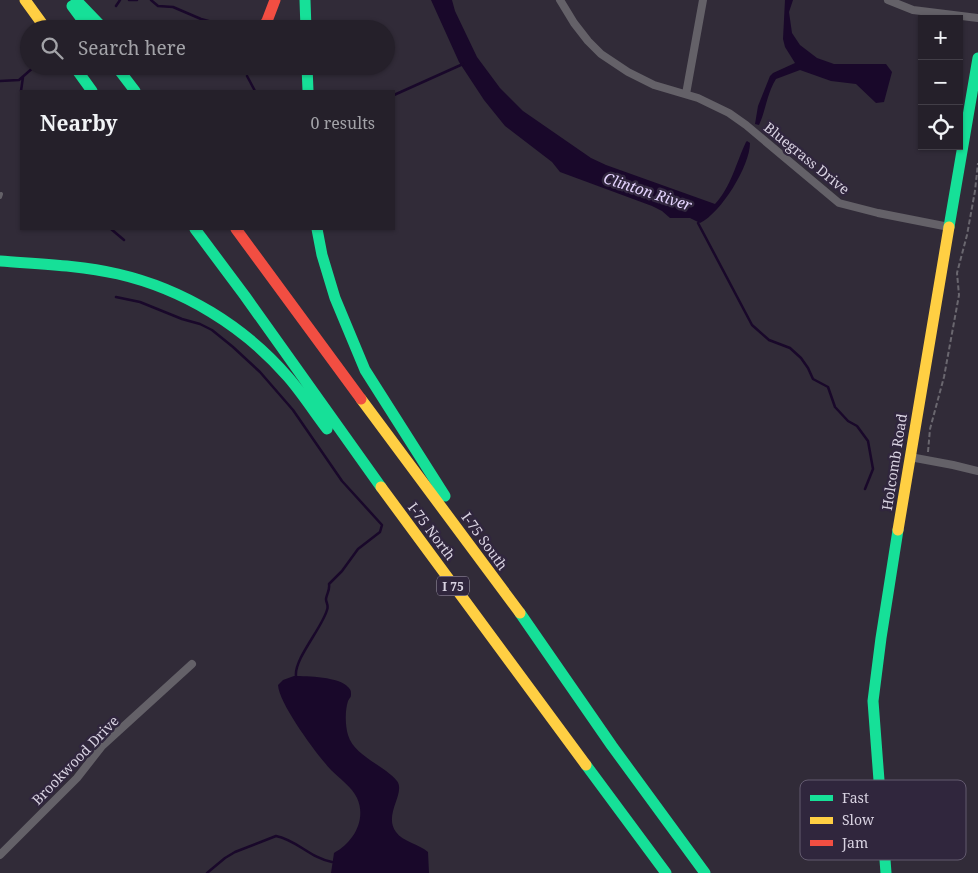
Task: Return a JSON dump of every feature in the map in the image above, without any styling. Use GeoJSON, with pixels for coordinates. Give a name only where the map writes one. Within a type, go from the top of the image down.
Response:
{"type":"FeatureCollection","features":[{"type":"Feature","properties":{"kind":"main road"},"geometry":{"type":"LineString","coordinates":[[25,0],[39,20]]}},
{"type":"Feature","properties":{"kind":"main road"},"geometry":{"type":"LineString","coordinates":[[67,0],[82,20]]}},
{"type":"Feature","properties":{"kind":"main road"},"geometry":{"type":"LineString","coordinates":[[76,0],[95,20]]}},
{"type":"Feature","properties":{"kind":"main road"},"geometry":{"type":"LineString","coordinates":[[267,20],[275,0]]}},
{"type":"Feature","properties":{"kind":"main road"},"geometry":{"type":"LineString","coordinates":[[305,0],[306,20]]}},
{"type":"Feature","properties":{"kind":"main road","name":"Holcomb Road"},"geometry":{"type":"LineString","coordinates":[[878,780],[873,701],[880,638],[978,58]]}},
{"type":"Feature","properties":{"kind":"main road"},"geometry":{"type":"LineString","coordinates":[[80,75],[91,90]]}},
{"type":"Feature","properties":{"kind":"main road"},"geometry":{"type":"LineString","coordinates":[[123,75],[134,90]]}},
{"type":"Feature","properties":{"kind":"main road"},"geometry":{"type":"LineString","coordinates":[[307,75],[308,90]]}},
{"type":"Feature","properties":{"kind":"main road","name":"I-75 North"},"geometry":{"type":"LineString","coordinates":[[195,230],[396,508],[666,873]]}},
{"type":"Feature","properties":{"kind":"main road","name":"I-75 South"},"geometry":{"type":"LineString","coordinates":[[237,230],[518,611],[618,754],[705,873]]}},
{"type":"Feature","properties":{"kind":"main road"},"geometry":{"type":"LineString","coordinates":[[317,230],[335,298],[365,370],[518,611]]}},
{"type":"Feature","properties":{"kind":"main road"},"geometry":{"type":"LineString","coordinates":[[0,261],[76,267],[117,274],[149,283],[198,305],[247,338],[275,364],[288,378],[362,475],[396,508]]}},
{"type":"Feature","properties":{"kind":"main road","name":"Holcomb Road"},"geometry":{"type":"LineString","coordinates":[[885,860],[886,873]]}},
{"type":"Feature","properties":{"kind":"street","name":"Bluegrass Drive"},"geometry":{"type":"LineString","coordinates":[[560,0],[574,23],[601,54],[628,72],[654,85],[713,104],[746,125],[840,203],[878,213],[949,227]]}},
{"type":"Feature","properties":{"kind":"street"},"geometry":{"type":"LineString","coordinates":[[888,0],[913,10],[978,18]]}},
{"type":"Feature","properties":{"kind":"street"},"geometry":{"type":"LineString","coordinates":[[686,94],[702,4]]}},
{"type":"Feature","properties":{"kind":"street"},"geometry":{"type":"LineString","coordinates":[[910,457],[978,471]]}},
{"type":"Feature","properties":{"kind":"street","name":"Brookwood Drive"},"geometry":{"type":"LineString","coordinates":[[0,855],[77,778],[102,746],[192,664]]}},
{"type":"Feature","properties":{"kind":"path"},"geometry":{"type":"LineString","coordinates":[[928,460],[930,429],[944,377],[959,295],[957,273],[967,235],[978,163]]}},
{"type":"Feature","properties":{"kind":"water","name":"Clinton River"},"geometry":{"type":"Polygon","coordinates":[[[431,0],[452,0],[455,11],[477,57],[500,88],[523,111],[591,158],[715,204],[725,190],[747,141],[750,143],[749,153],[733,188],[717,210],[700,223],[690,218],[670,218],[652,206],[560,172],[552,162],[505,126],[484,100],[459,62],[431,0]]]}},
{"type":"Feature","properties":{"kind":"water"},"geometry":{"type":"Polygon","coordinates":[[[785,0],[793,0],[789,12],[792,33],[800,45],[817,58],[834,64],[886,64],[892,72],[884,102],[876,103],[856,84],[831,81],[800,70],[776,79],[759,125],[755,124],[758,106],[770,76],[795,63],[785,47],[783,39],[785,0]]]}},
{"type":"Feature","properties":{"kind":"water"},"geometry":{"type":"Polygon","coordinates":[[[294,676],[331,679],[344,684],[350,689],[351,696],[346,713],[346,727],[351,742],[363,755],[397,781],[399,792],[393,812],[393,825],[399,835],[428,852],[429,873],[331,873],[334,853],[347,843],[356,830],[359,822],[360,806],[352,790],[331,770],[317,753],[285,704],[278,685],[283,680],[294,676]]]}},
{"type":"Feature","properties":{"kind":"waterway"},"geometry":{"type":"LineString","coordinates":[[116,6],[120,0]]}},
{"type":"Feature","properties":{"kind":"waterway"},"geometry":{"type":"LineString","coordinates":[[129,0],[137,0]]}},
{"type":"Feature","properties":{"kind":"waterway"},"geometry":{"type":"LineString","coordinates":[[151,0],[158,6],[173,7],[205,20]]}},
{"type":"Feature","properties":{"kind":"waterway"},"geometry":{"type":"LineString","coordinates":[[395,95],[463,64]]}},
{"type":"Feature","properties":{"kind":"waterway"},"geometry":{"type":"LineString","coordinates":[[0,81],[19,80],[25,75]]}},
{"type":"Feature","properties":{"kind":"waterway"},"geometry":{"type":"LineString","coordinates":[[247,76],[254,90]]}},
{"type":"Feature","properties":{"kind":"waterway"},"geometry":{"type":"LineString","coordinates":[[21,90],[23,77]]}},
{"type":"Feature","properties":{"kind":"waterway"},"geometry":{"type":"LineString","coordinates":[[698,223],[752,325],[769,340],[790,348],[801,358],[813,379],[828,387],[835,407],[848,421],[857,426],[868,441],[873,469],[865,489]]}},
{"type":"Feature","properties":{"kind":"waterway"},"geometry":{"type":"LineString","coordinates":[[112,230],[124,240]]}},
{"type":"Feature","properties":{"kind":"waterway"},"geometry":{"type":"LineString","coordinates":[[116,297],[140,302],[182,319],[200,324],[212,330],[233,347],[260,372],[293,410],[342,481],[382,525],[380,532],[358,549],[342,571],[329,584],[326,599],[327,610],[320,626],[299,661],[296,676]]}},
{"type":"Feature","properties":{"kind":"waterway"},"geometry":{"type":"LineString","coordinates":[[207,873],[235,852],[276,836],[291,841],[317,857],[332,862]]}},
{"type":"Feature","properties":{"kind":"traffic: fast"},"geometry":{"type":"LineString","coordinates":[[76,0],[95,20]]}},
{"type":"Feature","properties":{"kind":"traffic: fast"},"geometry":{"type":"LineString","coordinates":[[305,0],[306,20]]}},
{"type":"Feature","properties":{"kind":"traffic: fast"},"geometry":{"type":"LineString","coordinates":[[72,6],[82,20]]}},
{"type":"Feature","properties":{"kind":"traffic: fast"},"geometry":{"type":"LineString","coordinates":[[949,227],[978,58]]}},
{"type":"Feature","properties":{"kind":"traffic: fast"},"geometry":{"type":"LineString","coordinates":[[80,75],[91,90]]}},
{"type":"Feature","properties":{"kind":"traffic: fast"},"geometry":{"type":"LineString","coordinates":[[123,75],[134,90]]}},
{"type":"Feature","properties":{"kind":"traffic: fast"},"geometry":{"type":"LineString","coordinates":[[307,75],[308,90]]}},
{"type":"Feature","properties":{"kind":"traffic: fast"},"geometry":{"type":"LineString","coordinates":[[196,230],[381,487]]}},
{"type":"Feature","properties":{"kind":"traffic: fast"},"geometry":{"type":"LineString","coordinates":[[317,230],[322,255],[335,298],[365,370],[445,496]]}},
{"type":"Feature","properties":{"kind":"traffic: fast"},"geometry":{"type":"LineString","coordinates":[[0,261],[59,265],[118,274],[166,289],[189,300],[232,326],[271,359],[293,383],[327,429]]}},
{"type":"Feature","properties":{"kind":"traffic: fast"},"geometry":{"type":"LineString","coordinates":[[879,780],[873,701],[898,530]]}},
{"type":"Feature","properties":{"kind":"traffic: fast"},"geometry":{"type":"LineString","coordinates":[[520,613],[612,746],[705,873]]}},
{"type":"Feature","properties":{"kind":"traffic: fast"},"geometry":{"type":"LineString","coordinates":[[586,765],[666,873]]}},
{"type":"Feature","properties":{"kind":"traffic: fast"},"geometry":{"type":"LineString","coordinates":[[885,860],[886,873]]}},
{"type":"Feature","properties":{"kind":"traffic: slow"},"geometry":{"type":"LineString","coordinates":[[25,0],[39,20]]}},
{"type":"Feature","properties":{"kind":"traffic: slow"},"geometry":{"type":"LineString","coordinates":[[898,530],[949,227]]}},
{"type":"Feature","properties":{"kind":"traffic: slow"},"geometry":{"type":"LineString","coordinates":[[361,399],[520,613]]}},
{"type":"Feature","properties":{"kind":"traffic: slow"},"geometry":{"type":"LineString","coordinates":[[381,487],[586,765]]}},
{"type":"Feature","properties":{"kind":"traffic: jam"},"geometry":{"type":"LineString","coordinates":[[267,20],[275,0]]}},
{"type":"Feature","properties":{"kind":"traffic: jam"},"geometry":{"type":"LineString","coordinates":[[237,230],[361,399]]}}]}
